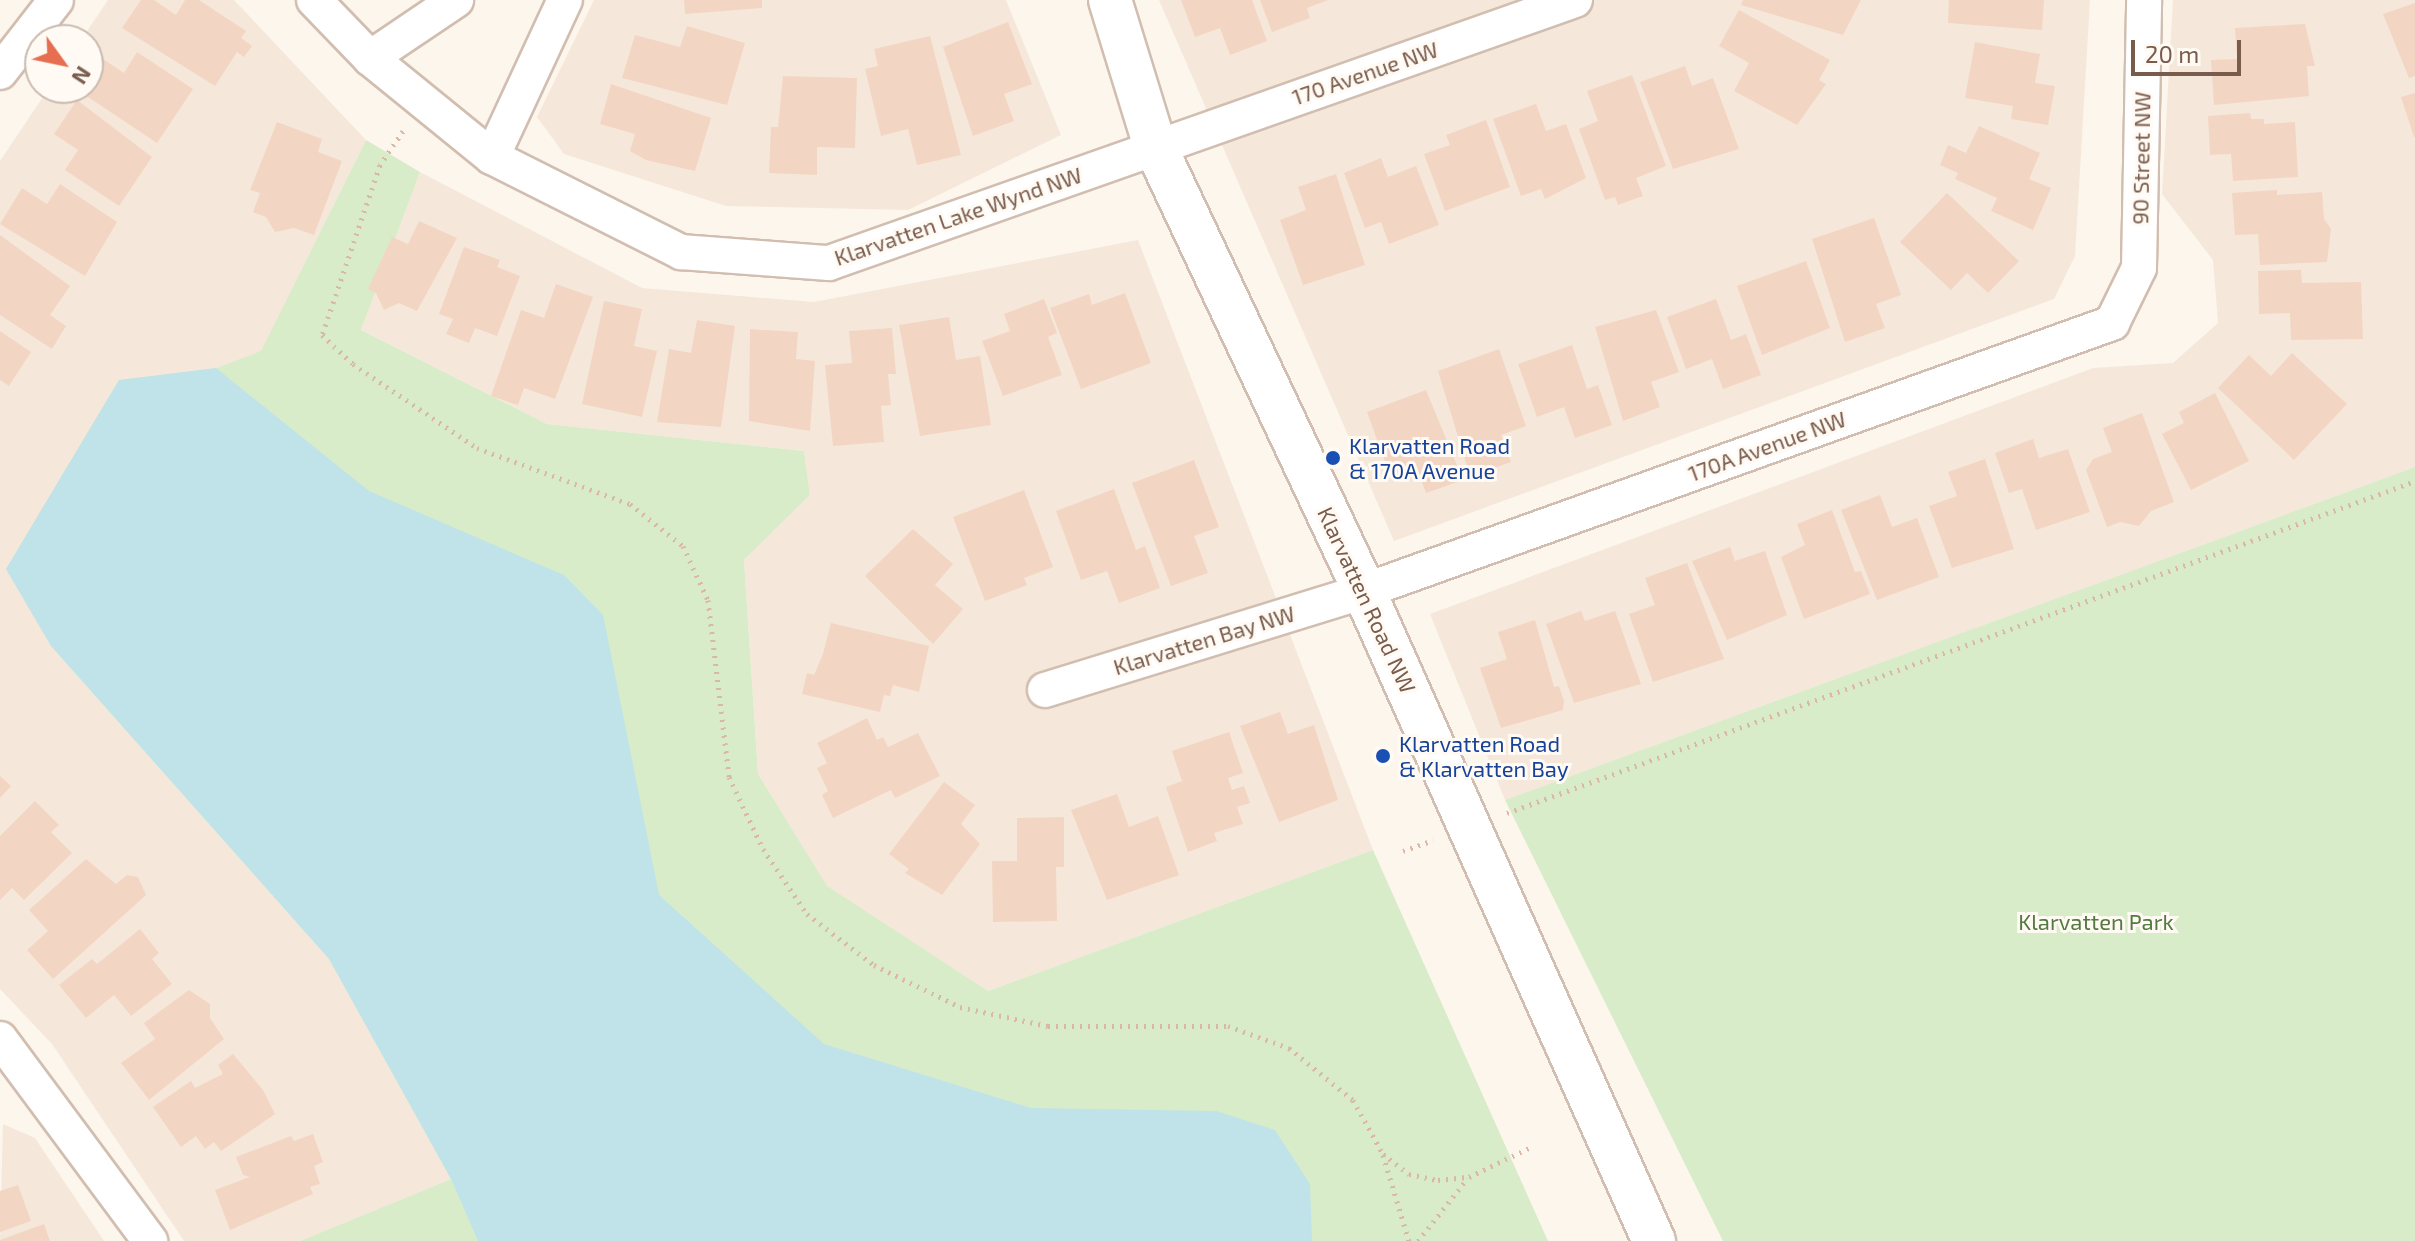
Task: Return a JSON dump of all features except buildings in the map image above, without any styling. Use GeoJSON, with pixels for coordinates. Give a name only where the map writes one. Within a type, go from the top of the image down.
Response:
{"type":"FeatureCollection","features":[{"type":"Feature","properties":{"kind":"street"},"geometry":{"type":"LineString","coordinates":[[0,72],[56,0]]}},
{"type":"Feature","properties":{"kind":"street","name":"Klarvatten Lake Wynd NW"},"geometry":{"type":"LineString","coordinates":[[314,0],[370,58],[492,157],[681,252],[829,263],[1155,146]]}},
{"type":"Feature","properties":{"kind":"street"},"geometry":{"type":"LineString","coordinates":[[370,58],[456,0]]}},
{"type":"Feature","properties":{"kind":"street"},"geometry":{"type":"LineString","coordinates":[[492,157],[565,0]]}},
{"type":"Feature","properties":{"kind":"street","name":"Klarvatten Road NW"},"geometry":{"type":"LineString","coordinates":[[1110,0],[1155,146],[1364,591],[1654,1241]]}},
{"type":"Feature","properties":{"kind":"street","name":"170 Avenue NW"},"geometry":{"type":"LineString","coordinates":[[1155,146],[1575,0]]}},
{"type":"Feature","properties":{"kind":"street","name":"90 Street NW"},"geometry":{"type":"LineString","coordinates":[[2139,268],[2144,0]]}},
{"type":"Feature","properties":{"kind":"street","name":"170A Avenue NW"},"geometry":{"type":"LineString","coordinates":[[1364,591],[2112,323],[2139,268]]}},
{"type":"Feature","properties":{"kind":"street","name":"Klarvatten Bay NW"},"geometry":{"type":"LineString","coordinates":[[1045,690],[1364,591]]}},
{"type":"Feature","properties":{"kind":"street"},"geometry":{"type":"LineString","coordinates":[[6,1057],[150,1241]]}},
{"type":"Feature","properties":{"kind":"path"},"geometry":{"type":"LineString","coordinates":[[424,102],[380,165],[322,335],[353,364],[477,448],[630,504],[683,546],[708,600],[729,777],[763,849],[807,914],[874,965],[960,1007],[1048,1026],[1228,1026],[1289,1048],[1353,1100],[1383,1154],[1409,1241]]}},
{"type":"Feature","properties":{"kind":"path"},"geometry":{"type":"LineString","coordinates":[[1403,851],[2415,481]]}},
{"type":"Feature","properties":{"kind":"path"},"geometry":{"type":"LineString","coordinates":[[1383,1154],[1409,1174],[1438,1180],[1469,1177],[1533,1146]]}},
{"type":"Feature","properties":{"kind":"path"},"geometry":{"type":"LineString","coordinates":[[1418,1241],[1469,1177]]}},
{"type":"Feature","properties":{"kind":"shaded area"},"geometry":{"type":"Polygon","coordinates":[[[108,0],[234,0],[366,140],[261,352],[216,368],[119,380],[51,646],[329,959],[451,1179],[300,1241],[184,1241],[52,1044],[0,989],[0,161],[38,104],[104,104],[104,24],[92,24],[108,0]]]}},
{"type":"Feature","properties":{"kind":"shaded area"},"geometry":{"type":"Polygon","coordinates":[[[594,0],[1006,0],[1061,135],[908,210],[726,206],[564,154],[537,117],[594,0]]]}},
{"type":"Feature","properties":{"kind":"shaded area"},"geometry":{"type":"Polygon","coordinates":[[[1159,0],[2090,0],[2075,256],[2054,299],[1394,541],[1159,0]]]}},
{"type":"Feature","properties":{"kind":"shaded area"},"geometry":{"type":"Polygon","coordinates":[[[2173,0],[2415,0],[2415,467],[1505,800],[1430,614],[2093,368],[2173,363],[2218,323],[2213,260],[2162,194],[2173,0]]]}},
{"type":"Feature","properties":{"kind":"shaded area"},"geometry":{"type":"Polygon","coordinates":[[[420,172],[642,288],[814,302],[1138,240],[1373,850],[988,991],[827,887],[758,774],[744,560],[810,495],[804,451],[547,424],[361,330],[420,172]]]}},
{"type":"Feature","properties":{"kind":"shaded area"},"geometry":{"type":"Polygon","coordinates":[[[3,1124],[35,1138],[104,1241],[0,1241],[3,1124]]]}},
{"type":"Feature","properties":{"kind":"green space"},"geometry":{"type":"Polygon","coordinates":[[[366,140],[420,172],[361,330],[547,424],[804,451],[810,495],[744,560],[758,774],[827,886],[988,991],[1373,850],[1548,1241],[300,1241],[451,1179],[329,959],[51,646],[6,569],[119,380],[216,368],[261,351],[366,140]]]}},
{"type":"Feature","properties":{"kind":"green space","name":"Klarvatten Park"},"geometry":{"type":"Polygon","coordinates":[[[2415,467],[2415,1241],[1723,1241],[1505,800],[2415,467]]]}},
{"type":"Feature","properties":{"kind":"water"},"geometry":{"type":"Polygon","coordinates":[[[216,368],[369,491],[564,575],[603,615],[659,895],[824,1044],[1031,1108],[1216,1111],[1275,1130],[1310,1184],[1312,1241],[478,1241],[451,1179],[329,959],[51,646],[6,569],[119,380],[216,368]]]}},
{"type":"Feature","properties":{"kind":"place","name":"Klarvatten Road & 170A Avenue"},"geometry":{"type":"Point","coordinates":[1333,458]}},
{"type":"Feature","properties":{"kind":"place","name":"Klarvatten Road & Klarvatten Bay"},"geometry":{"type":"Point","coordinates":[1383,756]}}]}
